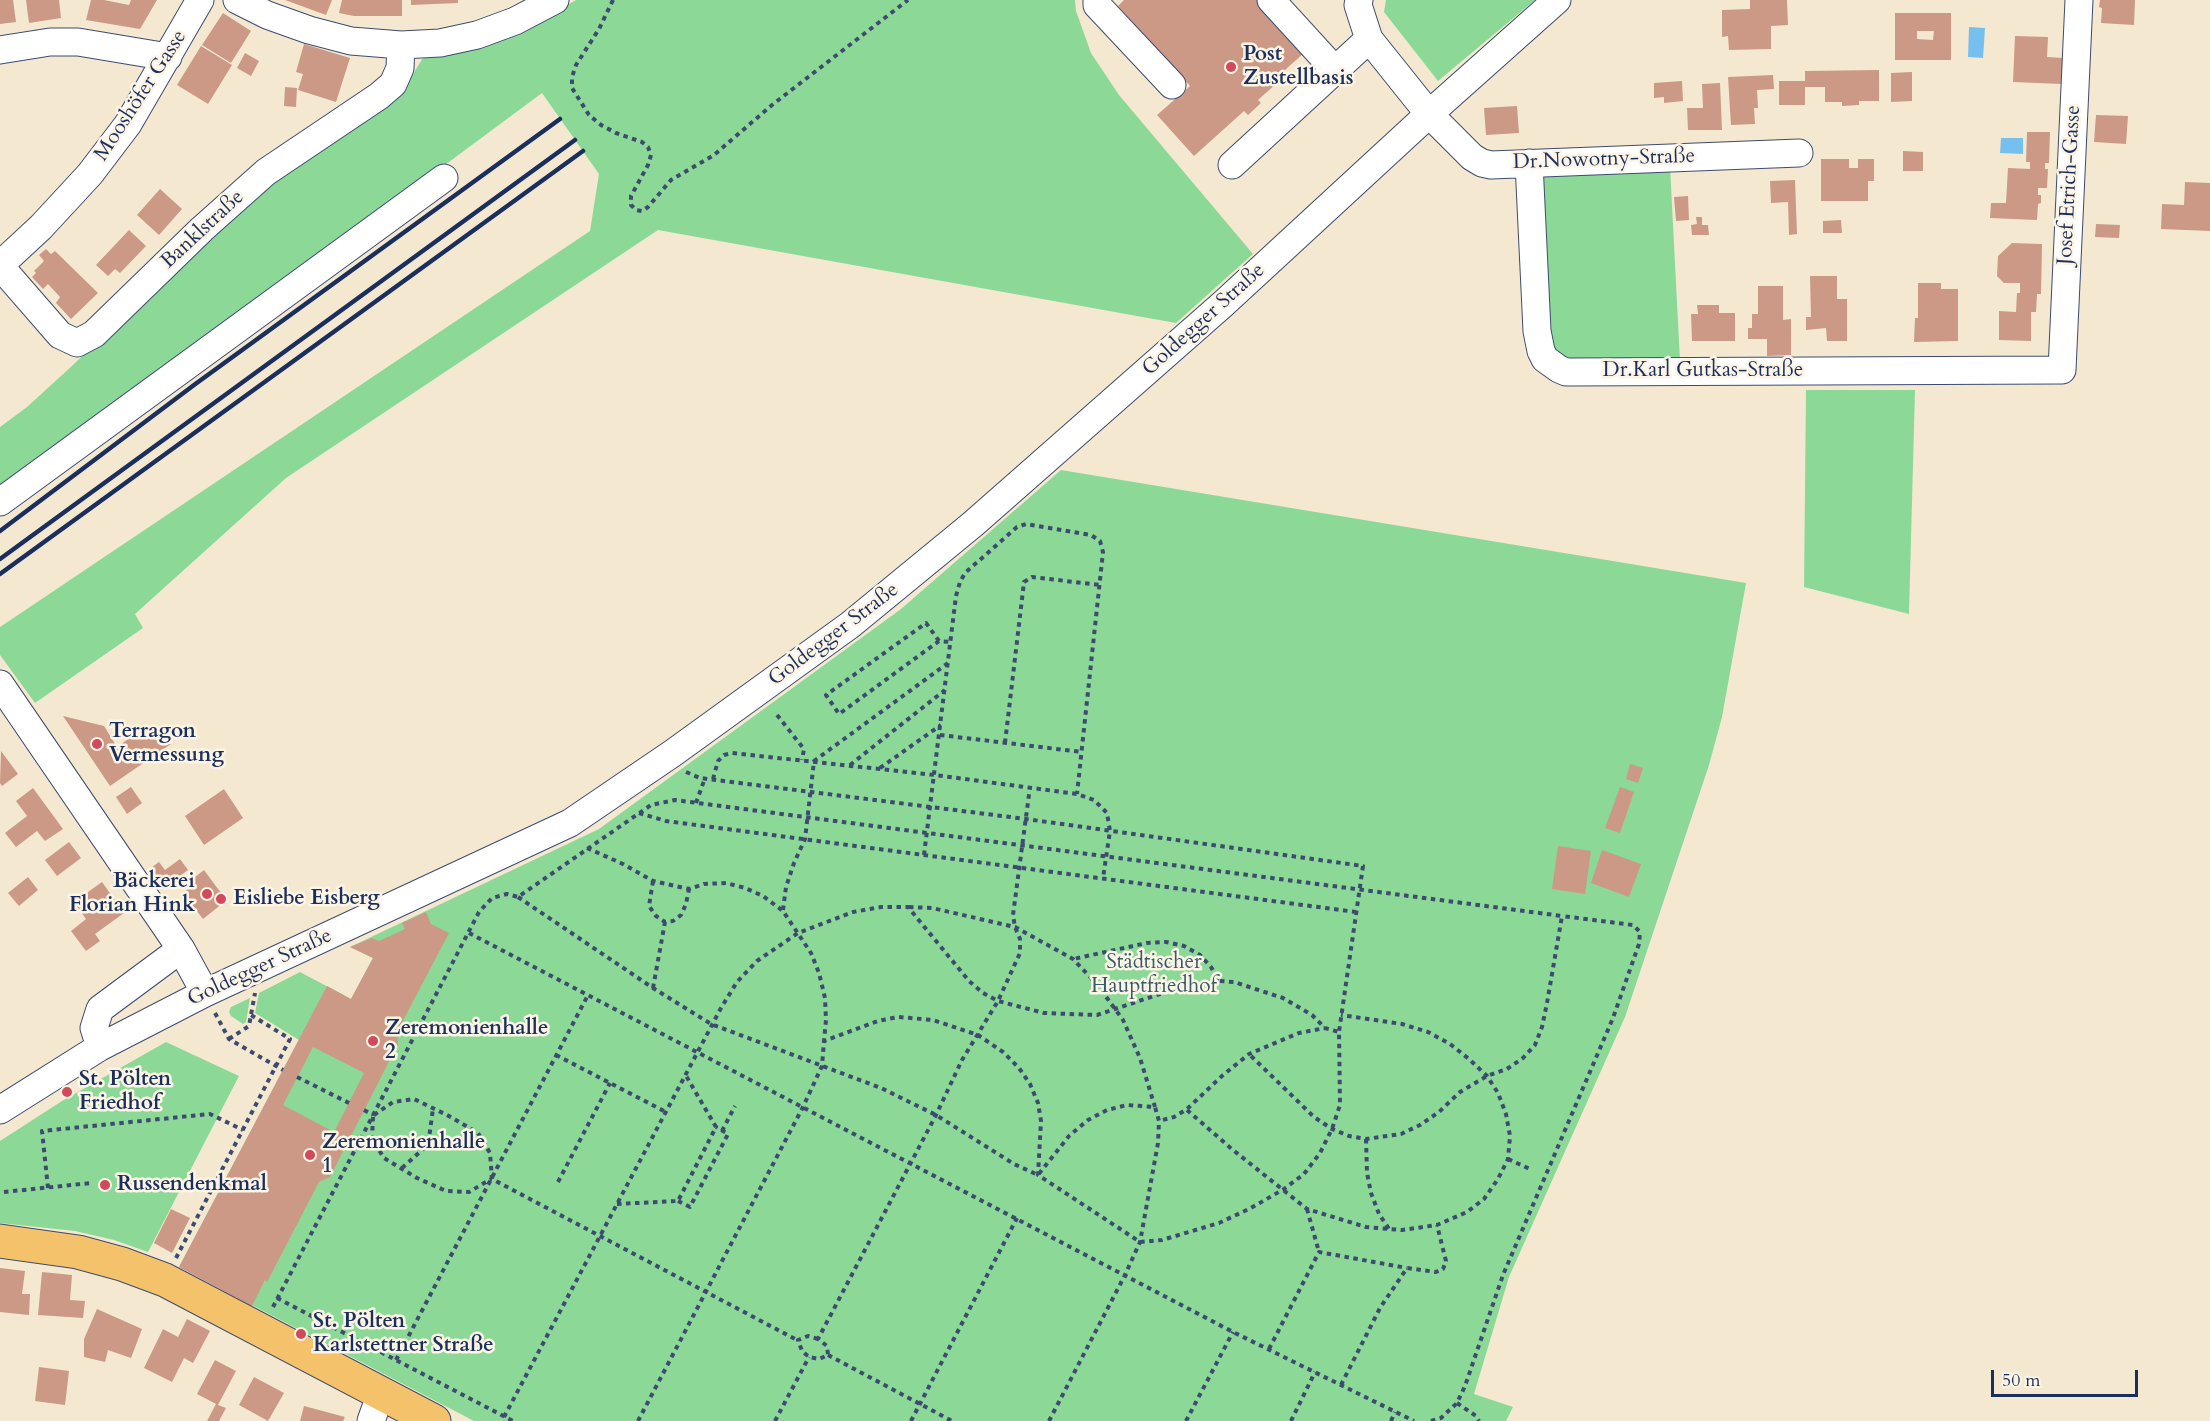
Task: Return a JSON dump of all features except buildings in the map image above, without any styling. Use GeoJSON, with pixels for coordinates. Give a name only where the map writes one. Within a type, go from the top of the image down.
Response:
{"type":"FeatureCollection","features":[{"type":"Feature","properties":{"kind":"main road"},"geometry":{"type":"LineString","coordinates":[[0,1241],[78,1252],[122,1264],[165,1280],[262,1329],[376,1407],[434,1421]]}},
{"type":"Feature","properties":{"kind":"street","name":"Mooshöfer Gasse"},"geometry":{"type":"LineString","coordinates":[[0,265],[41,227],[90,174],[128,124],[200,0]]}},
{"type":"Feature","properties":{"kind":"street"},"geometry":{"type":"LineString","coordinates":[[237,0],[267,15],[309,30],[351,41],[401,45],[440,43],[477,35],[515,21],[555,0]]}},
{"type":"Feature","properties":{"kind":"street"},"geometry":{"type":"LineString","coordinates":[[1097,0],[1097,4],[1172,85]]}},
{"type":"Feature","properties":{"kind":"street"},"geometry":{"type":"LineString","coordinates":[[1271,0],[1335,70]]}},
{"type":"Feature","properties":{"kind":"street","name":"Goldegger Straße"},"geometry":{"type":"LineString","coordinates":[[0,1110],[100,1047],[205,993],[570,823],[661,762],[850,625],[973,524],[1224,304],[1429,114],[1557,0]]}},
{"type":"Feature","properties":{"kind":"street","name":"Josef Etrich-Gasse"},"geometry":{"type":"LineString","coordinates":[[2062,370],[2079,0]]}},
{"type":"Feature","properties":{"kind":"street"},"geometry":{"type":"LineString","coordinates":[[1232,165],[1369,39],[1357,2]]}},
{"type":"Feature","properties":{"kind":"street","name":"Dr.Nowotny-Straße"},"geometry":{"type":"LineString","coordinates":[[1369,39],[1429,114],[1482,163],[1491,165],[1799,153]]}},
{"type":"Feature","properties":{"kind":"street"},"geometry":{"type":"LineString","coordinates":[[0,50],[50,42],[78,42],[168,57]]}},
{"type":"Feature","properties":{"kind":"street","name":"Banklstraße"},"geometry":{"type":"LineString","coordinates":[[0,265],[60,335],[77,343],[94,334],[202,229],[266,172],[379,96],[393,84],[400,68],[401,45]]}},
{"type":"Feature","properties":{"kind":"street","name":"Dr.Karl Gutkas-Straße"},"geometry":{"type":"LineString","coordinates":[[1528,163],[1538,331],[1541,351],[1545,359],[1558,369],[1566,372],[2062,370]]}},
{"type":"Feature","properties":{"kind":"street"},"geometry":{"type":"LineString","coordinates":[[0,502],[444,178]]}},
{"type":"Feature","properties":{"kind":"street"},"geometry":{"type":"LineString","coordinates":[[6,692],[181,949],[205,993]]}},
{"type":"Feature","properties":{"kind":"street"},"geometry":{"type":"LineString","coordinates":[[100,1047],[94,1028],[100,1009],[181,949]]}},
{"type":"Feature","properties":{"kind":"path"},"geometry":{"type":"LineString","coordinates":[[613,0],[599,29],[576,65],[572,77],[572,88],[589,115],[601,125],[642,142],[648,147],[651,155],[648,165],[631,196],[631,205],[636,210],[642,211],[671,180],[714,155],[772,105],[908,0]]}},
{"type":"Feature","properties":{"kind":"path"},"geometry":{"type":"LineString","coordinates":[[924,855],[960,582],[965,573],[1017,527],[1026,524],[1091,535],[1100,541],[1103,552],[1077,794]]}},
{"type":"Feature","properties":{"kind":"path"},"geometry":{"type":"LineString","coordinates":[[1005,743],[1024,582],[1032,576],[1100,585]]}},
{"type":"Feature","properties":{"kind":"path"},"geometry":{"type":"LineString","coordinates":[[939,641],[926,623],[826,695],[839,714],[939,641],[951,642]]}},
{"type":"Feature","properties":{"kind":"path"},"geometry":{"type":"LineString","coordinates":[[783,911],[786,887],[805,839],[814,762],[948,662]]}},
{"type":"Feature","properties":{"kind":"path"},"geometry":{"type":"LineString","coordinates":[[849,765],[945,690]]}},
{"type":"Feature","properties":{"kind":"path"},"geometry":{"type":"LineString","coordinates":[[777,715],[804,749],[802,760]]}},
{"type":"Feature","properties":{"kind":"path"},"geometry":{"type":"LineString","coordinates":[[879,769],[941,725]]}},
{"type":"Feature","properties":{"kind":"path"},"geometry":{"type":"LineString","coordinates":[[940,735],[1082,752]]}},
{"type":"Feature","properties":{"kind":"path"},"geometry":{"type":"LineString","coordinates":[[713,779],[718,761],[724,755],[732,753],[935,775],[1077,794],[1094,800],[1107,813],[1110,831],[1102,878]]}},
{"type":"Feature","properties":{"kind":"path"},"geometry":{"type":"LineString","coordinates":[[262,1329],[479,912],[492,898],[507,894],[518,897],[652,988],[711,1024],[870,1083],[936,1115],[1014,1164],[1038,1175],[1140,1242],[1162,1240],[1219,1224],[1284,1189],[1304,1174],[1320,1153],[1332,1129],[1340,1105],[1339,1032],[1363,866],[1026,819],[705,778],[661,762]]}},
{"type":"Feature","properties":{"kind":"path"},"geometry":{"type":"LineString","coordinates":[[696,803],[705,778]]}},
{"type":"Feature","properties":{"kind":"path"},"geometry":{"type":"LineString","coordinates":[[818,1339],[936,1115],[962,1060],[998,1001],[1020,953],[1020,939],[1013,915],[1030,787]]}},
{"type":"Feature","properties":{"kind":"path"},"geometry":{"type":"LineString","coordinates":[[518,897],[638,813],[651,805],[675,800],[1633,925],[1640,932],[1640,944],[1613,1018],[1503,1275],[1465,1386],[1458,1403],[1441,1418],[1431,1421]]}},
{"type":"Feature","properties":{"kind":"path"},"geometry":{"type":"LineString","coordinates":[[638,813],[666,821],[1356,912]]}},
{"type":"Feature","properties":{"kind":"path"},"geometry":{"type":"LineString","coordinates":[[587,848],[623,864],[653,882],[689,889],[704,884],[726,884],[745,888],[763,896],[783,911],[811,953],[825,998],[826,1020],[822,1066],[803,1107],[639,1421]]}},
{"type":"Feature","properties":{"kind":"path"},"geometry":{"type":"LineString","coordinates":[[653,882],[649,906],[656,916],[665,922],[673,921],[681,915],[689,889]]}},
{"type":"Feature","properties":{"kind":"path"},"geometry":{"type":"LineString","coordinates":[[504,1417],[664,1111],[711,1024],[737,982],[777,946],[798,933],[853,912],[881,907],[908,907],[932,908],[1015,927],[1074,959],[1096,983],[1123,1020],[1140,1058],[1159,1121],[1158,1143],[1140,1242],[1049,1421]]}},
{"type":"Feature","properties":{"kind":"path"},"geometry":{"type":"LineString","coordinates":[[908,907],[969,981],[983,993],[998,1001],[1044,1013],[1097,1015],[1175,989],[1219,981],[1234,982],[1283,998],[1312,1015],[1325,1028]]}},
{"type":"Feature","properties":{"kind":"path"},"geometry":{"type":"LineString","coordinates":[[1249,1054],[1314,1117],[1332,1129],[1349,1136],[1366,1139],[1401,1134],[1439,1112],[1460,1092],[1487,1076],[1507,1069],[1523,1058],[1535,1045],[1544,1019],[1562,916]]}},
{"type":"Feature","properties":{"kind":"path"},"geometry":{"type":"LineString","coordinates":[[652,988],[665,922]]}},
{"type":"Feature","properties":{"kind":"path"},"geometry":{"type":"LineString","coordinates":[[469,933],[1233,1332],[1414,1421]]}},
{"type":"Feature","properties":{"kind":"path"},"geometry":{"type":"LineString","coordinates":[[1074,959],[1147,943],[1166,942],[1184,946],[1200,955],[1211,967],[1219,981]]}},
{"type":"Feature","properties":{"kind":"path"},"geometry":{"type":"LineString","coordinates":[[229,1039],[249,1026],[255,992],[247,973]]}},
{"type":"Feature","properties":{"kind":"path"},"geometry":{"type":"LineString","coordinates":[[205,993],[229,1039],[283,1070]]}},
{"type":"Feature","properties":{"kind":"path"},"geometry":{"type":"LineString","coordinates":[[396,1360],[588,995]]}},
{"type":"Feature","properties":{"kind":"path"},"geometry":{"type":"LineString","coordinates":[[165,1280],[290,1039],[251,1015]]}},
{"type":"Feature","properties":{"kind":"path"},"geometry":{"type":"LineString","coordinates":[[1187,1109],[1233,1150],[1307,1209],[1366,1227],[1389,1229],[1419,1229],[1437,1225],[1467,1212],[1484,1199],[1508,1160],[1510,1136],[1506,1114],[1498,1093],[1487,1076],[1450,1044],[1428,1032],[1402,1024],[1341,1016]]}},
{"type":"Feature","properties":{"kind":"path"},"geometry":{"type":"LineString","coordinates":[[824,1041],[878,1021],[898,1017],[933,1020],[978,1035],[1003,1052],[1019,1068],[1030,1084],[1038,1103],[1041,1121],[1038,1175]]}},
{"type":"Feature","properties":{"kind":"path"},"geometry":{"type":"LineString","coordinates":[[1159,1121],[1174,1117],[1187,1109],[1249,1054],[1299,1033],[1325,1028],[1339,1032]]}},
{"type":"Feature","properties":{"kind":"path"},"geometry":{"type":"LineString","coordinates":[[556,1056],[664,1111]]}},
{"type":"Feature","properties":{"kind":"path"},"geometry":{"type":"LineString","coordinates":[[616,1204],[678,1200],[690,1207],[728,1134],[716,1127],[684,1074]]}},
{"type":"Feature","properties":{"kind":"path"},"geometry":{"type":"LineString","coordinates":[[297,1077],[349,1103]]}},
{"type":"Feature","properties":{"kind":"path"},"geometry":{"type":"LineString","coordinates":[[558,1182],[610,1083]]}},
{"type":"Feature","properties":{"kind":"path"},"geometry":{"type":"LineString","coordinates":[[373,1115],[393,1102],[414,1099],[478,1133],[490,1154],[492,1179]]}},
{"type":"Feature","properties":{"kind":"path"},"geometry":{"type":"LineString","coordinates":[[1038,1175],[1069,1136],[1088,1120],[1107,1110],[1127,1105],[1155,1107]]}},
{"type":"Feature","properties":{"kind":"path"},"geometry":{"type":"LineString","coordinates":[[722,1131],[735,1106]]}},
{"type":"Feature","properties":{"kind":"path"},"geometry":{"type":"LineString","coordinates":[[402,1168],[423,1149],[429,1138],[433,1109]]}},
{"type":"Feature","properties":{"kind":"path"},"geometry":{"type":"LineString","coordinates":[[364,1110],[373,1115]]}},
{"type":"Feature","properties":{"kind":"path"},"geometry":{"type":"LineString","coordinates":[[48,1188],[42,1131],[210,1114],[243,1130]]}},
{"type":"Feature","properties":{"kind":"path"},"geometry":{"type":"LineString","coordinates":[[373,1115],[372,1139],[384,1158],[402,1168],[446,1191],[469,1192],[492,1179]]}},
{"type":"Feature","properties":{"kind":"path"},"geometry":{"type":"LineString","coordinates":[[678,1200],[716,1127]]}},
{"type":"Feature","properties":{"kind":"path"},"geometry":{"type":"LineString","coordinates":[[1366,1139],[1367,1173],[1371,1193],[1378,1214],[1389,1229]]}},
{"type":"Feature","properties":{"kind":"path"},"geometry":{"type":"LineString","coordinates":[[1508,1160],[1530,1169]]}},
{"type":"Feature","properties":{"kind":"path"},"geometry":{"type":"LineString","coordinates":[[492,1179],[798,1340],[802,1351],[809,1357],[819,1359],[828,1356],[952,1421]]}},
{"type":"Feature","properties":{"kind":"path"},"geometry":{"type":"LineString","coordinates":[[4,1192],[92,1183]]}},
{"type":"Feature","properties":{"kind":"path"},"geometry":{"type":"LineString","coordinates":[[1269,1349],[1319,1252],[1307,1209]]}},
{"type":"Feature","properties":{"kind":"path"},"geometry":{"type":"LineString","coordinates":[[911,1421],[1017,1218]]}},
{"type":"Feature","properties":{"kind":"path"},"geometry":{"type":"LineString","coordinates":[[1319,1252],[1436,1272],[1443,1269],[1446,1262],[1437,1225]]}},
{"type":"Feature","properties":{"kind":"path"},"geometry":{"type":"LineString","coordinates":[[1341,1385],[1380,1308],[1407,1268]]}},
{"type":"Feature","properties":{"kind":"path"},"geometry":{"type":"LineString","coordinates":[[277,1298],[513,1421]]}},
{"type":"Feature","properties":{"kind":"path"},"geometry":{"type":"LineString","coordinates":[[1186,1421],[1233,1332]]}},
{"type":"Feature","properties":{"kind":"path"},"geometry":{"type":"LineString","coordinates":[[798,1340],[808,1336],[818,1339],[827,1346],[828,1356]]}},
{"type":"Feature","properties":{"kind":"path"},"geometry":{"type":"LineString","coordinates":[[775,1421],[809,1357]]}},
{"type":"Feature","properties":{"kind":"path"},"geometry":{"type":"LineString","coordinates":[[1292,1421],[1315,1372]]}},
{"type":"Feature","properties":{"kind":"path"},"geometry":{"type":"LineString","coordinates":[[1458,1403],[1479,1421]]}},
{"type":"Feature","properties":{"kind":"path"},"geometry":{"type":"LineString","coordinates":[[1391,1421],[1395,1412]]}},
{"type":"Feature","properties":{"kind":"green space"},"geometry":{"type":"Polygon","coordinates":[[[576,0],[1075,0],[1076,11],[1091,53],[1119,95],[1253,254],[1176,323],[658,230],[286,478],[135,614],[143,628],[35,703],[0,655],[0,627],[590,231],[599,174],[542,93],[0,495],[0,427],[27,407],[73,365],[208,233],[268,179],[403,90],[426,53],[564,7],[576,0]]]}},
{"type":"Feature","properties":{"kind":"green space"},"geometry":{"type":"Polygon","coordinates":[[[1386,0],[1535,0],[1438,81],[1384,12],[1386,0]]]}},
{"type":"Feature","properties":{"kind":"green space"},"geometry":{"type":"Polygon","coordinates":[[[1670,166],[1680,361],[1568,361],[1559,356],[1553,346],[1550,330],[1543,176],[1670,166]]]}},
{"type":"Feature","properties":{"kind":"green space"},"geometry":{"type":"Polygon","coordinates":[[[1806,390],[1915,390],[1909,614],[1804,587],[1806,390]]]}},
{"type":"Feature","properties":{"kind":"green space","name":"Städtischer Hauptfriedhof"},"geometry":{"type":"Polygon","coordinates":[[[1061,470],[1746,583],[1722,717],[1709,765],[1625,1017],[1509,1277],[1474,1394],[1513,1407],[1506,1421],[474,1421],[179,1267],[299,1040],[255,1013],[259,993],[300,972],[351,999],[373,958],[350,947],[599,829],[901,609],[1061,470]]]}},
{"type":"Feature","properties":{"kind":"green space"},"geometry":{"type":"Polygon","coordinates":[[[250,998],[246,1022],[243,1024],[229,1012],[231,1007],[250,998]]]}},
{"type":"Feature","properties":{"kind":"green space"},"geometry":{"type":"Polygon","coordinates":[[[166,1042],[239,1076],[148,1252],[114,1240],[75,1231],[0,1223],[0,1141],[62,1101],[166,1042]]]}},
{"type":"Feature","properties":{"kind":"water"},"geometry":{"type":"Polygon","coordinates":[[[1969,27],[1985,28],[1983,58],[1968,57],[1969,27]]]}},
{"type":"Feature","properties":{"kind":"water"},"geometry":{"type":"Polygon","coordinates":[[[2001,138],[2023,138],[2023,154],[2000,153],[2001,138]]]}},
{"type":"Feature","properties":{"kind":"railway"},"geometry":{"type":"LineString","coordinates":[[0,531],[194,385],[560,119]]}},
{"type":"Feature","properties":{"kind":"railway"},"geometry":{"type":"LineString","coordinates":[[0,559],[575,140]]}},
{"type":"Feature","properties":{"kind":"railway"},"geometry":{"type":"LineString","coordinates":[[0,574],[583,151]]}},
{"type":"Feature","properties":{"kind":"place","name":"Post Zustellbasis"},"geometry":{"type":"Point","coordinates":[1231,67]}},
{"type":"Feature","properties":{"kind":"place","name":"Terragon Vermessung"},"geometry":{"type":"Point","coordinates":[97,744]}},
{"type":"Feature","properties":{"kind":"place","name":"Bäckerei Florian Hink"},"geometry":{"type":"Point","coordinates":[207,894]}},
{"type":"Feature","properties":{"kind":"place","name":"Eisliebe Eisberg"},"geometry":{"type":"Point","coordinates":[221,899]}},
{"type":"Feature","properties":{"kind":"place","name":"Zeremonienhalle 2"},"geometry":{"type":"Point","coordinates":[373,1041]}},
{"type":"Feature","properties":{"kind":"place","name":"St. Pölten Friedhof"},"geometry":{"type":"Point","coordinates":[67,1092]}},
{"type":"Feature","properties":{"kind":"place","name":"Zeremonienhalle 1"},"geometry":{"type":"Point","coordinates":[310,1155]}},
{"type":"Feature","properties":{"kind":"place","name":"Russendenkmal"},"geometry":{"type":"Point","coordinates":[105,1185]}},
{"type":"Feature","properties":{"kind":"place","name":"St. Pölten Karlstettner Straße"},"geometry":{"type":"Point","coordinates":[301,1334]}}]}
